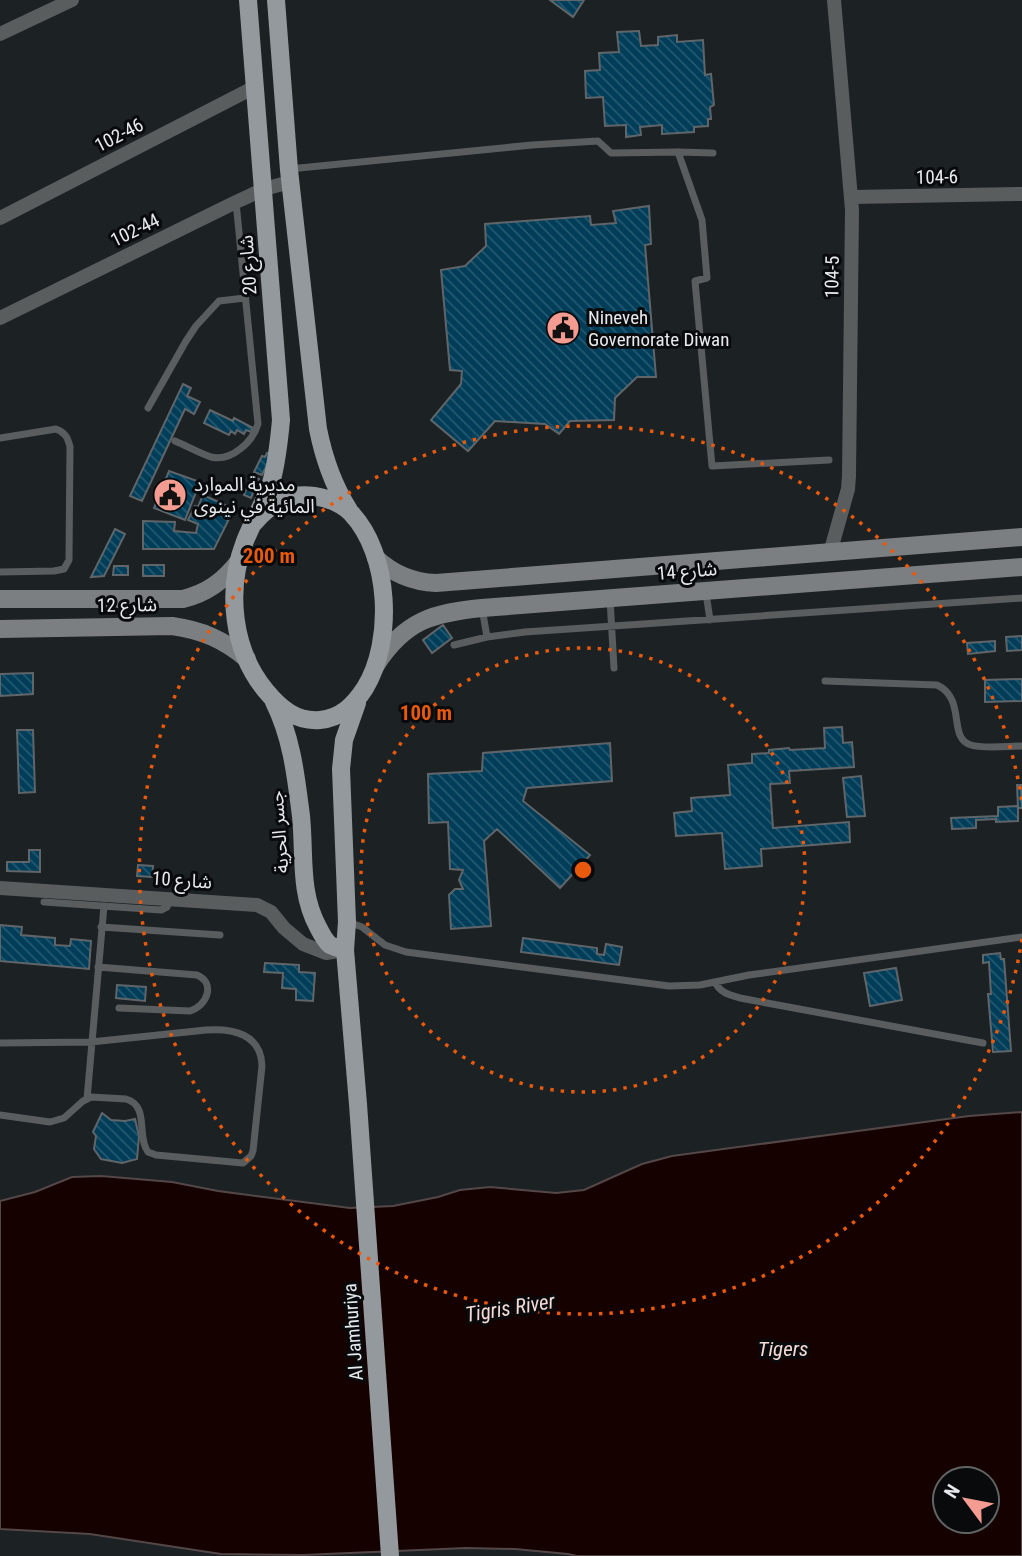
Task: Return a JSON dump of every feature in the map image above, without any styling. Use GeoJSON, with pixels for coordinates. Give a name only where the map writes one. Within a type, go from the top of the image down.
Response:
{"type":"FeatureCollection","features":[{"type":"Feature","properties":{"kind":"main road","name":"شارع 20"},"geometry":{"type":"LineString","coordinates":[[248,0],[281,420],[273,473],[254,523]]}},
{"type":"Feature","properties":{"kind":"main road"},"geometry":{"type":"LineString","coordinates":[[276,0],[289,176],[317,429],[333,481],[376,558],[385,602],[381,647],[376,665],[346,732],[341,769],[347,922],[345,950]]}},
{"type":"Feature","properties":{"kind":"main road"},"geometry":{"type":"LineString","coordinates":[[351,513],[324,497],[292,496],[277,502],[254,523],[245,541],[234,591],[236,621],[247,659],[258,680],[280,707],[302,719],[328,719],[340,714],[359,698]]}},
{"type":"Feature","properties":{"kind":"main road","name":"جسر الحرية"},"geometry":{"type":"LineString","coordinates":[[272,698],[284,725],[293,761],[308,905],[329,944],[345,950]]}},
{"type":"Feature","properties":{"kind":"main road","name":"Al Jamhuriya"},"geometry":{"type":"LineString","coordinates":[[345,950],[390,1556]]}},
{"type":"Feature","properties":{"kind":"street"},"geometry":{"type":"LineString","coordinates":[[0,34],[42,7],[72,0]]}},
{"type":"Feature","properties":{"kind":"street","name":"104-5"},"geometry":{"type":"LineString","coordinates":[[830,552],[848,489],[849,476],[852,197],[834,0]]}},
{"type":"Feature","properties":{"kind":"street","name":"102-46"},"geometry":{"type":"LineString","coordinates":[[0,218],[255,87]]}},
{"type":"Feature","properties":{"kind":"street","name":"102-44"},"geometry":{"type":"LineString","coordinates":[[0,318],[289,176]]}},
{"type":"Feature","properties":{"kind":"street","name":"104-6"},"geometry":{"type":"LineString","coordinates":[[852,197],[1022,194]]}},
{"type":"Feature","properties":{"kind":"street","name":"شارع 14"},"geometry":{"type":"LineString","coordinates":[[376,558],[403,577],[436,583],[1022,537]]}},
{"type":"Feature","properties":{"kind":"street","name":"شارع 12"},"geometry":{"type":"LineString","coordinates":[[0,599],[183,598],[215,586],[239,561]]}},
{"type":"Feature","properties":{"kind":"street","name":"شارع 14"},"geometry":{"type":"LineString","coordinates":[[376,665],[395,640],[421,621],[450,611],[1022,567]]}},
{"type":"Feature","properties":{"kind":"street","name":"شارع 12"},"geometry":{"type":"LineString","coordinates":[[0,629],[172,625],[213,635],[247,659]]}},
{"type":"Feature","properties":{"kind":"street","name":"شارع 10"},"geometry":{"type":"LineString","coordinates":[[0,888],[262,906],[303,944],[326,953],[345,950]]}},
{"type":"Feature","properties":{"kind":"lane"},"geometry":{"type":"LineString","coordinates":[[289,176],[532,145],[598,141],[611,153],[713,153]]}},
{"type":"Feature","properties":{"kind":"lane"},"geometry":{"type":"LineString","coordinates":[[678,152],[702,220],[707,278],[695,281],[712,466],[829,460]]}},
{"type":"Feature","properties":{"kind":"lane"},"geometry":{"type":"LineString","coordinates":[[175,441],[213,457],[222,457],[246,444],[255,434],[258,424],[236,202]]}},
{"type":"Feature","properties":{"kind":"lane"},"geometry":{"type":"LineString","coordinates":[[148,408],[196,326],[219,301],[245,298]]}},
{"type":"Feature","properties":{"kind":"lane"},"geometry":{"type":"LineString","coordinates":[[0,438],[56,429],[61,431],[67,437],[70,447],[70,472],[69,560],[64,569],[0,572]]}},
{"type":"Feature","properties":{"kind":"lane"},"geometry":{"type":"LineString","coordinates":[[706,590],[710,620]]}},
{"type":"Feature","properties":{"kind":"lane"},"geometry":{"type":"LineString","coordinates":[[610,598],[614,668]]}},
{"type":"Feature","properties":{"kind":"lane"},"geometry":{"type":"LineString","coordinates":[[454,645],[525,632],[1022,598]]}},
{"type":"Feature","properties":{"kind":"lane"},"geometry":{"type":"LineString","coordinates":[[482,608],[487,637]]}},
{"type":"Feature","properties":{"kind":"lane"},"geometry":{"type":"LineString","coordinates":[[825,681],[937,685],[948,692],[953,700],[959,732],[967,744],[1022,746]]}},
{"type":"Feature","properties":{"kind":"lane"},"geometry":{"type":"LineString","coordinates":[[44,902],[161,910],[167,906],[170,898]]}},
{"type":"Feature","properties":{"kind":"lane"},"geometry":{"type":"LineString","coordinates":[[87,1099],[104,906]]}},
{"type":"Feature","properties":{"kind":"lane"},"geometry":{"type":"LineString","coordinates":[[347,922],[362,928],[385,945],[406,952],[669,986],[700,985],[1022,937]]}},
{"type":"Feature","properties":{"kind":"lane"},"geometry":{"type":"LineString","coordinates":[[102,927],[220,935]]}},
{"type":"Feature","properties":{"kind":"lane"},"geometry":{"type":"LineString","coordinates":[[98,967],[197,975],[203,978],[207,985],[206,999],[195,1010],[119,1008]]}},
{"type":"Feature","properties":{"kind":"lane"},"geometry":{"type":"LineString","coordinates":[[715,982],[724,993],[740,998],[982,1043]]}},
{"type":"Feature","properties":{"kind":"lane"},"geometry":{"type":"LineString","coordinates":[[0,1043],[91,1042],[214,1029],[237,1032],[249,1038],[258,1048],[262,1066],[251,1156],[243,1163],[152,1154],[143,1145],[140,1112],[135,1103],[127,1099],[87,1099],[70,1114],[50,1122],[0,1115]]}},
{"type":"Feature","properties":{"kind":"water","name":"Tigers"},"geometry":{"type":"Polygon","coordinates":[[[1022,1112],[1022,1556],[577,1556],[515,1549],[466,1548],[303,1555],[221,1554],[90,1534],[0,1529],[0,1201],[35,1192],[72,1177],[101,1176],[172,1182],[218,1191],[350,1208],[393,1206],[460,1190],[490,1187],[556,1193],[584,1190],[642,1164],[672,1156],[969,1116],[1022,1112]]]}},
{"type":"Feature","properties":{"kind":"building"},"geometry":{"type":"Polygon","coordinates":[[[550,0],[584,0],[573,17],[550,0]]]}},
{"type":"Feature","properties":{"kind":"building"},"geometry":{"type":"Polygon","coordinates":[[[639,31],[641,46],[658,45],[658,37],[677,35],[677,42],[703,40],[705,75],[711,74],[714,105],[710,107],[711,119],[708,119],[708,126],[694,127],[694,132],[662,134],[662,125],[640,127],[641,135],[626,137],[626,125],[605,126],[603,97],[586,98],[585,71],[600,70],[599,53],[619,52],[617,32],[639,31]]]}},
{"type":"Feature","properties":{"kind":"building"},"geometry":{"type":"Polygon","coordinates":[[[649,206],[651,244],[645,245],[656,377],[637,377],[615,398],[614,420],[570,421],[559,434],[545,424],[495,421],[468,451],[431,420],[461,384],[462,371],[450,370],[441,270],[465,266],[486,246],[485,224],[590,216],[591,225],[616,223],[613,211],[649,206]]]}},
{"type":"Feature","properties":{"kind":"building"},"geometry":{"type":"Polygon","coordinates":[[[183,384],[191,388],[187,396],[200,402],[194,414],[185,409],[142,501],[130,496],[183,384]]]}},
{"type":"Feature","properties":{"kind":"building"},"geometry":{"type":"Polygon","coordinates":[[[210,410],[253,428],[251,432],[246,430],[244,434],[237,430],[235,434],[231,431],[229,435],[204,423],[210,410]]]}},
{"type":"Feature","properties":{"kind":"building"},"geometry":{"type":"Polygon","coordinates":[[[267,453],[272,455],[262,475],[254,472],[262,456],[265,457],[267,453]]]}},
{"type":"Feature","properties":{"kind":"building"},"geometry":{"type":"Polygon","coordinates":[[[169,471],[200,482],[185,520],[154,508],[169,471]]]}},
{"type":"Feature","properties":{"kind":"building"},"geometry":{"type":"Polygon","coordinates":[[[252,476],[259,479],[251,498],[244,495],[252,476]]]}},
{"type":"Feature","properties":{"kind":"building"},"geometry":{"type":"Polygon","coordinates":[[[203,495],[234,509],[214,549],[143,549],[143,521],[175,522],[174,531],[196,533],[198,524],[188,520],[203,495]]]}},
{"type":"Feature","properties":{"kind":"building"},"geometry":{"type":"Polygon","coordinates":[[[115,529],[125,534],[104,576],[91,577],[115,529]]]}},
{"type":"Feature","properties":{"kind":"building"},"geometry":{"type":"Polygon","coordinates":[[[143,565],[164,565],[164,576],[143,576],[143,565]]]}},
{"type":"Feature","properties":{"kind":"building"},"geometry":{"type":"Polygon","coordinates":[[[114,566],[128,566],[128,575],[113,575],[114,566]]]}},
{"type":"Feature","properties":{"kind":"building"},"geometry":{"type":"Polygon","coordinates":[[[443,625],[452,638],[432,653],[423,640],[443,625]]]}},
{"type":"Feature","properties":{"kind":"building"},"geometry":{"type":"Polygon","coordinates":[[[1022,636],[1022,650],[1007,651],[1006,637],[1022,636]]]}},
{"type":"Feature","properties":{"kind":"building"},"geometry":{"type":"Polygon","coordinates":[[[995,641],[995,651],[968,654],[967,643],[995,641]]]}},
{"type":"Feature","properties":{"kind":"building"},"geometry":{"type":"Polygon","coordinates":[[[33,673],[33,694],[0,696],[0,674],[33,673]]]}},
{"type":"Feature","properties":{"kind":"building"},"geometry":{"type":"Polygon","coordinates":[[[1022,679],[1022,701],[985,702],[985,680],[1022,679]]]}},
{"type":"Feature","properties":{"kind":"building"},"geometry":{"type":"Polygon","coordinates":[[[842,727],[843,743],[852,742],[854,767],[789,771],[790,783],[770,784],[773,828],[849,822],[850,842],[761,849],[762,866],[725,869],[722,833],[676,836],[674,813],[692,811],[691,798],[730,795],[728,765],[752,763],[752,754],[769,753],[769,750],[825,748],[824,728],[842,727]]]}},
{"type":"Feature","properties":{"kind":"building"},"geometry":{"type":"Polygon","coordinates":[[[17,730],[33,730],[35,792],[19,793],[17,730]]]}},
{"type":"Feature","properties":{"kind":"building"},"geometry":{"type":"Polygon","coordinates":[[[610,743],[612,781],[527,788],[523,801],[590,855],[560,888],[497,829],[484,841],[491,926],[451,929],[449,895],[455,889],[463,889],[459,880],[463,870],[450,869],[448,822],[429,823],[428,774],[482,771],[483,753],[610,743]]]}},
{"type":"Feature","properties":{"kind":"building"},"geometry":{"type":"Polygon","coordinates":[[[861,776],[865,816],[847,817],[843,778],[861,776]]]}},
{"type":"Feature","properties":{"kind":"building"},"geometry":{"type":"Polygon","coordinates":[[[1017,785],[1021,785],[1022,808],[1018,808],[1017,785]]]}},
{"type":"Feature","properties":{"kind":"building"},"geometry":{"type":"Polygon","coordinates":[[[1018,806],[1018,821],[976,820],[976,828],[952,829],[951,818],[998,816],[998,807],[1018,806]]]}},
{"type":"Feature","properties":{"kind":"building"},"geometry":{"type":"Polygon","coordinates":[[[29,850],[40,850],[40,872],[7,871],[7,862],[29,862],[29,850]]]}},
{"type":"Feature","properties":{"kind":"building"},"geometry":{"type":"Polygon","coordinates":[[[138,865],[153,866],[152,877],[137,876],[138,865]]]}},
{"type":"Feature","properties":{"kind":"building"},"geometry":{"type":"Polygon","coordinates":[[[0,925],[22,927],[21,935],[55,938],[55,945],[70,946],[71,939],[91,941],[89,969],[0,961],[0,925]]]}},
{"type":"Feature","properties":{"kind":"building"},"geometry":{"type":"Polygon","coordinates":[[[523,938],[597,948],[597,954],[604,955],[606,944],[622,947],[619,965],[521,952],[523,938]]]}},
{"type":"Feature","properties":{"kind":"building"},"geometry":{"type":"Polygon","coordinates":[[[1000,953],[1001,959],[1004,959],[1011,1051],[993,1052],[988,994],[991,994],[989,962],[983,963],[983,955],[1000,953]]]}},
{"type":"Feature","properties":{"kind":"building"},"geometry":{"type":"Polygon","coordinates":[[[265,963],[299,965],[299,972],[315,973],[313,1001],[296,1000],[296,989],[282,988],[283,973],[264,972],[265,963]]]}},
{"type":"Feature","properties":{"kind":"building"},"geometry":{"type":"Polygon","coordinates":[[[896,968],[902,1000],[870,1006],[864,973],[896,968]]]}},
{"type":"Feature","properties":{"kind":"building"},"geometry":{"type":"Polygon","coordinates":[[[117,985],[146,987],[145,1001],[116,998],[117,985]]]}},
{"type":"Feature","properties":{"kind":"building"},"geometry":{"type":"Polygon","coordinates":[[[102,1113],[111,1120],[135,1119],[139,1136],[137,1159],[122,1163],[101,1159],[94,1149],[96,1136],[93,1132],[102,1113]]]}},
{"type":"Feature","properties":{"kind":"place","name":"Nineveh Governorate Diwan"},"geometry":{"type":"Point","coordinates":[563,328]}},
{"type":"Feature","properties":{"kind":"place","name":"مديرية الموارد المائية في نينوى"},"geometry":{"type":"Point","coordinates":[170,495]}},
{"type":"Feature","properties":{"kind":"water label","name":"Tigris River"},"geometry":{"type":"Point","coordinates":[510,1308]}}]}
